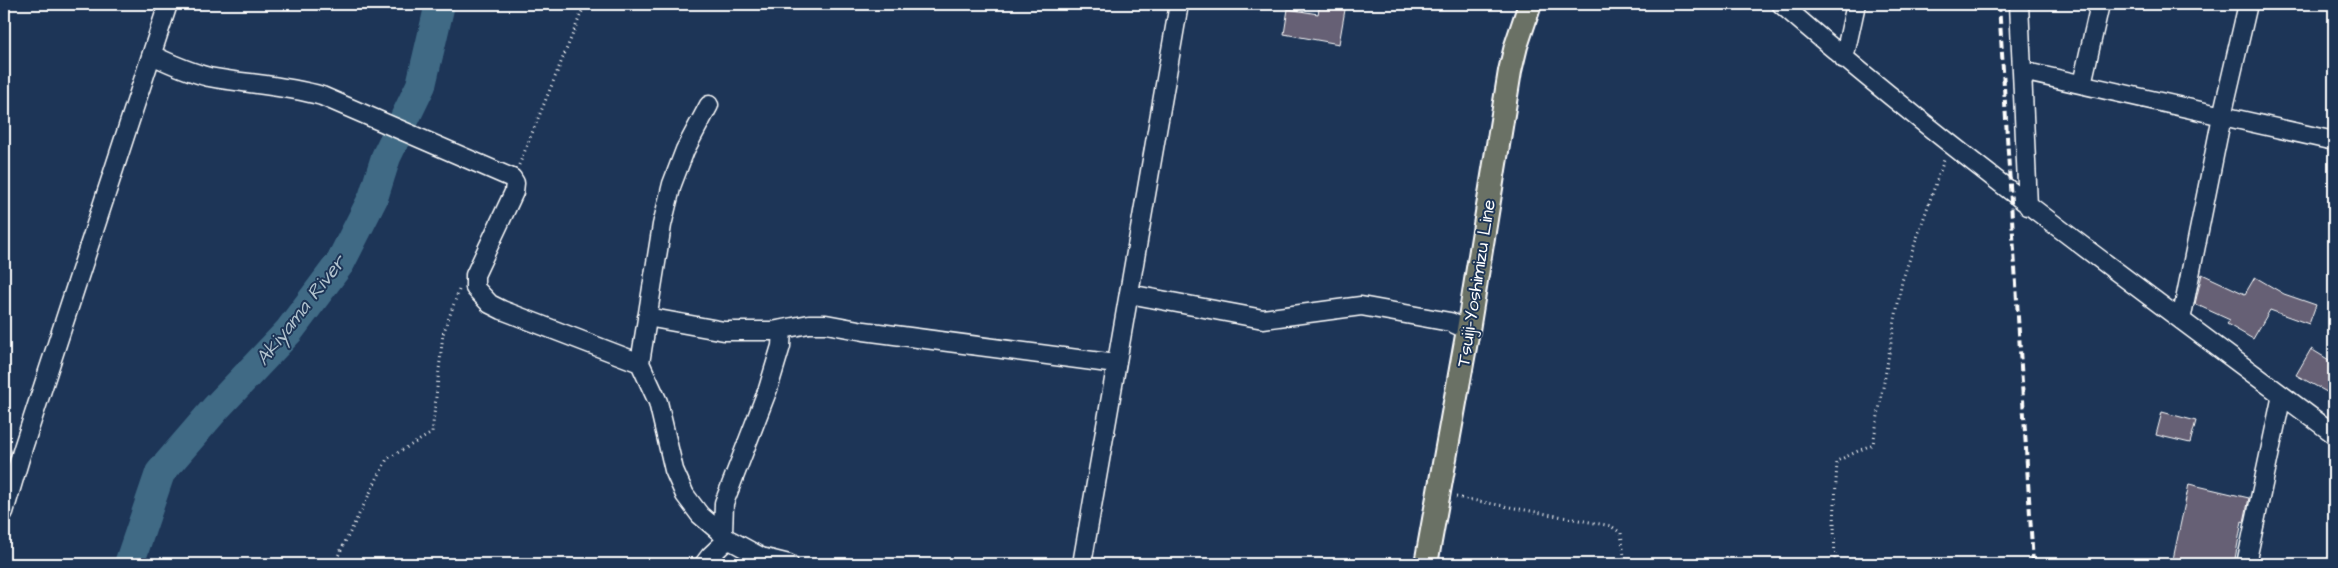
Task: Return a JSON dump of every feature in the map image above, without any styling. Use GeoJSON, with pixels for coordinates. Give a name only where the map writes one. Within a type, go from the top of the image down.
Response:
{"type":"FeatureCollection","features":[{"type":"Feature","properties":{"kind":"main road","name":"Tsuiji-Yoshimizu Line"},"geometry":{"type":"LineString","coordinates":[[1426,564],[1468,330],[1510,71],[1530,4]]}},
{"type":"Feature","properties":{"kind":"street"},"geometry":{"type":"LineString","coordinates":[[4,512],[23,448],[168,4]]}},
{"type":"Feature","properties":{"kind":"street"},"geometry":{"type":"LineString","coordinates":[[1082,564],[1179,4]]}},
{"type":"Feature","properties":{"kind":"street"},"geometry":{"type":"LineString","coordinates":[[1781,4],[1844,59],[2028,206],[2334,434]]}},
{"type":"Feature","properties":{"kind":"street"},"geometry":{"type":"LineString","coordinates":[[1844,59],[1856,4]]}},
{"type":"Feature","properties":{"kind":"street"},"geometry":{"type":"LineString","coordinates":[[2019,4],[2028,206]]}},
{"type":"Feature","properties":{"kind":"street"},"geometry":{"type":"LineString","coordinates":[[2082,84],[2100,4]]}},
{"type":"Feature","properties":{"kind":"street"},"geometry":{"type":"LineString","coordinates":[[2181,320],[2222,116],[2248,4]]}},
{"type":"Feature","properties":{"kind":"street"},"geometry":{"type":"LineString","coordinates":[[152,55],[181,69],[208,76],[290,88],[322,96],[511,172],[515,183],[514,192],[475,275],[475,288],[490,304],[502,310],[640,364]]}},
{"type":"Feature","properties":{"kind":"street"},"geometry":{"type":"LineString","coordinates":[[2022,71],[2334,140]]}},
{"type":"Feature","properties":{"kind":"street"},"geometry":{"type":"LineString","coordinates":[[709,105],[685,150],[672,184],[662,225],[640,364],[658,402],[674,470],[685,495],[700,515],[725,537],[761,557],[789,564]]}},
{"type":"Feature","properties":{"kind":"street"},"geometry":{"type":"LineString","coordinates":[[1129,294],[1263,318],[1361,306],[1450,322],[1468,330]]}},
{"type":"Feature","properties":{"kind":"street"},"geometry":{"type":"LineString","coordinates":[[647,317],[724,331],[751,332],[809,324],[826,324],[892,335],[1116,364]]}},
{"type":"Feature","properties":{"kind":"street"},"geometry":{"type":"LineString","coordinates":[[704,564],[725,537],[724,503],[768,389],[781,346],[782,329]]}},
{"type":"Feature","properties":{"kind":"street"},"geometry":{"type":"LineString","coordinates":[[2246,564],[2282,395]]}},
{"type":"Feature","properties":{"kind":"path"},"geometry":{"type":"LineString","coordinates":[[511,172],[585,4]]}},
{"type":"Feature","properties":{"kind":"path"},"geometry":{"type":"LineString","coordinates":[[1834,564],[1837,460],[1873,444],[1902,281],[1931,194],[1945,159],[1954,145]]}},
{"type":"Feature","properties":{"kind":"path"},"geometry":{"type":"LineString","coordinates":[[334,564],[386,460],[432,433],[444,334],[449,314],[463,281]]}},
{"type":"Feature","properties":{"kind":"path"},"geometry":{"type":"LineString","coordinates":[[1439,494],[1611,526],[1621,533],[1625,564]]}},
{"type":"Feature","properties":{"kind":"path"},"geometry":{"type":"LineString","coordinates":[[508,564],[514,564]]}},
{"type":"Feature","properties":{"kind":"building"},"geometry":{"type":"Polygon","coordinates":[[[1320,4],[1346,4],[1339,44],[1284,34],[1288,9],[1318,14],[1320,4]]]}},
{"type":"Feature","properties":{"kind":"building"},"geometry":{"type":"Polygon","coordinates":[[[2202,274],[2245,294],[2255,277],[2284,294],[2316,305],[2309,324],[2270,310],[2253,339],[2227,324],[2230,320],[2195,304],[2202,274]]]}},
{"type":"Feature","properties":{"kind":"building"},"geometry":{"type":"Polygon","coordinates":[[[2311,349],[2334,363],[2334,396],[2296,375],[2311,349]]]}},
{"type":"Feature","properties":{"kind":"building"},"geometry":{"type":"Polygon","coordinates":[[[2162,412],[2196,421],[2190,443],[2156,435],[2162,412]]]}},
{"type":"Feature","properties":{"kind":"building"},"geometry":{"type":"Polygon","coordinates":[[[2189,484],[2249,498],[2244,522],[2242,521],[2234,564],[2172,564],[2189,484]]]}},
{"type":"Feature","properties":{"kind":"waterway","name":"Akiyama River"},"geometry":{"type":"LineString","coordinates":[[129,564],[160,473],[216,408],[289,331],[340,263],[373,198],[386,157],[421,85],[440,4]]}},
{"type":"Feature","properties":{"kind":"railway"},"geometry":{"type":"LineString","coordinates":[[1999,4],[2033,564]]}}]}
